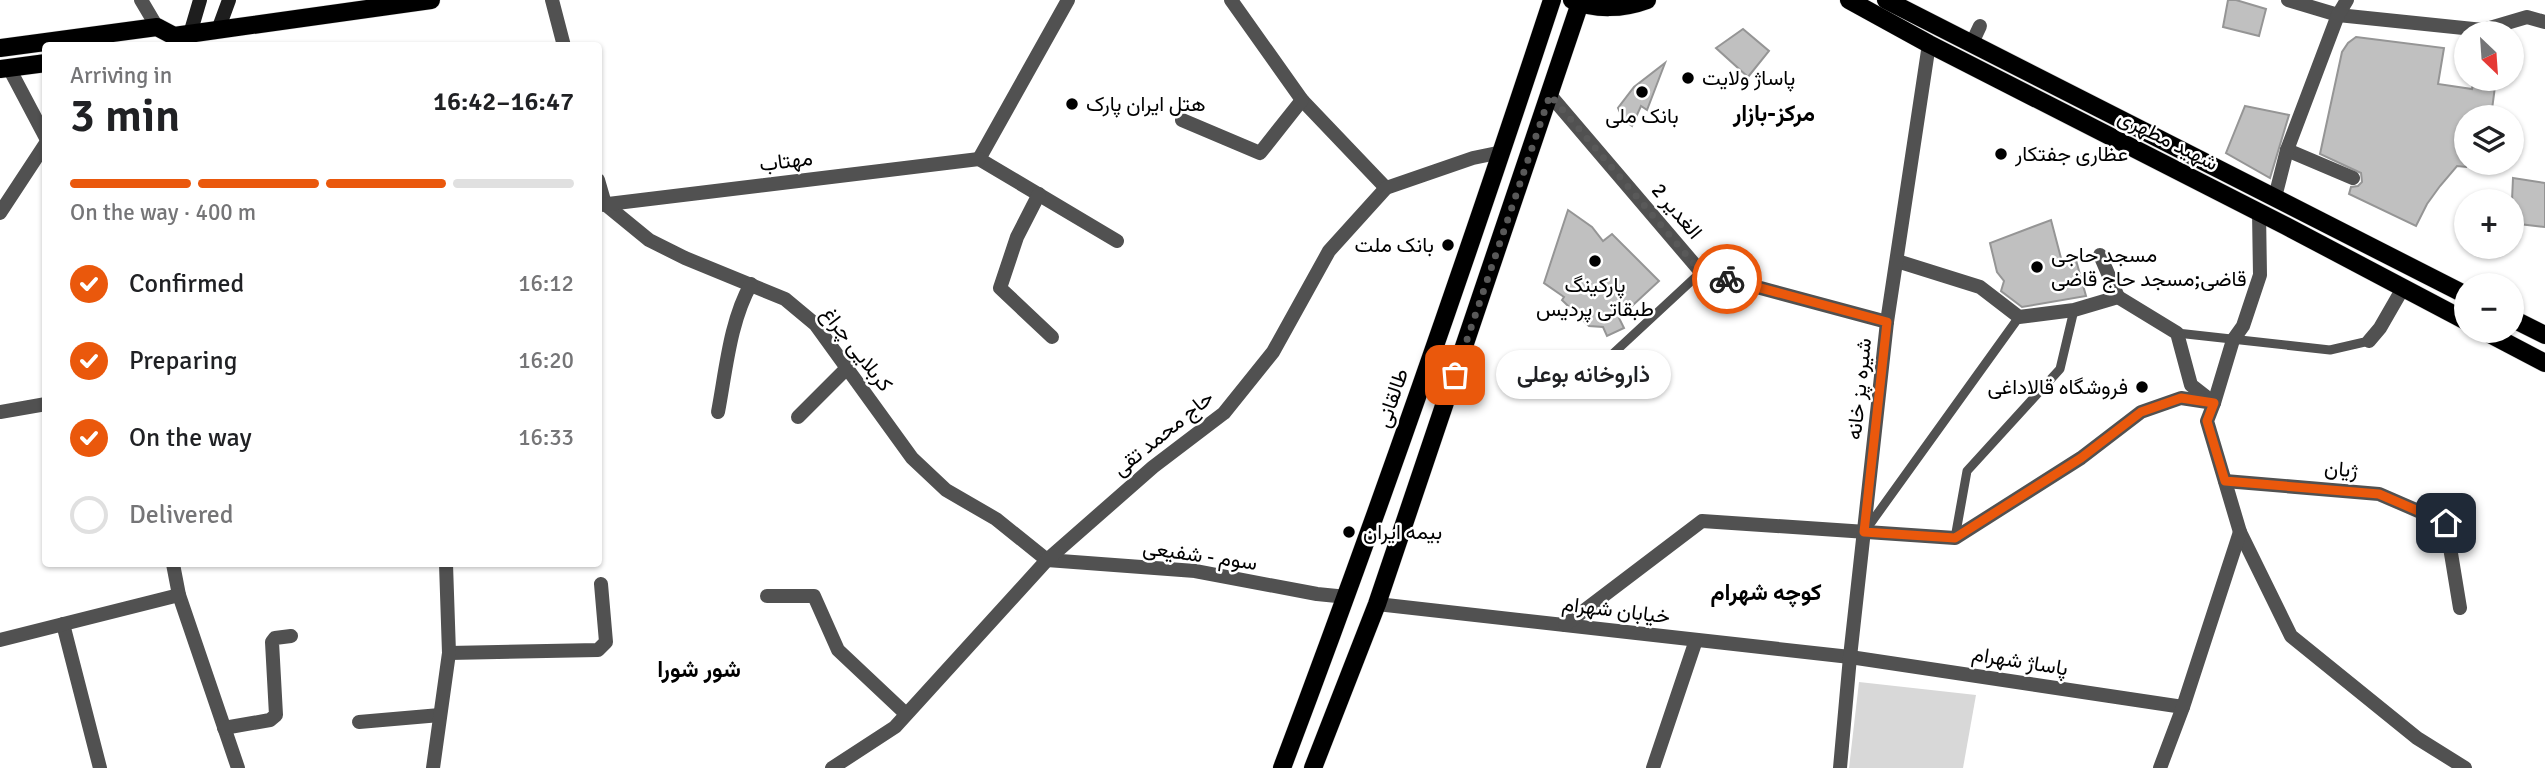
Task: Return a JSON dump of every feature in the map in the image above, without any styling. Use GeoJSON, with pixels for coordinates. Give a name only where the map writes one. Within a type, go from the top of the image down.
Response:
{"type":"FeatureCollection","features":[{"type":"Feature","properties":{"kind":"main road"},"geometry":{"type":"LineString","coordinates":[[176,38],[200,0]]}},
{"type":"Feature","properties":{"kind":"main road"},"geometry":{"type":"LineString","coordinates":[[218,30],[229,0]]}},
{"type":"Feature","properties":{"kind":"main road"},"geometry":{"type":"LineString","coordinates":[[45,42],[157,27],[176,38],[431,0]]}},
{"type":"Feature","properties":{"kind":"main road","name":"طالقانی"},"geometry":{"type":"LineString","coordinates":[[1282,768],[1347,597],[1552,0]]}},
{"type":"Feature","properties":{"kind":"main road"},"geometry":{"type":"LineString","coordinates":[[1313,768],[1377,604],[1550,95],[1576,2],[1607,8],[1635,5],[1647,0]]}},
{"type":"Feature","properties":{"kind":"main road","name":"شهید مطهری"},"geometry":{"type":"LineString","coordinates":[[1849,0],[1929,44],[2454,315]]}},
{"type":"Feature","properties":{"kind":"main road","name":"شهید مطهری"},"geometry":{"type":"LineString","coordinates":[[1886,0],[2454,289]]}},
{"type":"Feature","properties":{"kind":"main road"},"geometry":{"type":"LineString","coordinates":[[0,48],[42,42]]}},
{"type":"Feature","properties":{"kind":"main road"},"geometry":{"type":"LineString","coordinates":[[5,68],[42,63]]}},
{"type":"Feature","properties":{"kind":"main road"},"geometry":{"type":"LineString","coordinates":[[2524,324],[2545,335]]}},
{"type":"Feature","properties":{"kind":"main road"},"geometry":{"type":"LineString","coordinates":[[2507,343],[2545,363]]}},
{"type":"Feature","properties":{"kind":"main road"},"geometry":{"type":"LineString","coordinates":[[1347,597],[1377,604]]}},
{"type":"Feature","properties":{"kind":"street"},"geometry":{"type":"LineString","coordinates":[[141,0],[157,27]]}},
{"type":"Feature","properties":{"kind":"street"},"geometry":{"type":"LineString","coordinates":[[552,0],[563,42]]}},
{"type":"Feature","properties":{"kind":"street"},"geometry":{"type":"LineString","coordinates":[[1068,0],[979,159],[1116,241]]}},
{"type":"Feature","properties":{"kind":"street"},"geometry":{"type":"LineString","coordinates":[[1231,0],[1302,100],[1385,188],[1473,158],[1502,152]]}},
{"type":"Feature","properties":{"kind":"street"},"geometry":{"type":"LineString","coordinates":[[2288,0],[2338,15],[2483,30],[2527,17],[2545,22]]}},
{"type":"Feature","properties":{"kind":"street"},"geometry":{"type":"LineString","coordinates":[[2275,197],[2287,150],[2338,15],[2347,0]]}},
{"type":"Feature","properties":{"kind":"street"},"geometry":{"type":"LineString","coordinates":[[1972,43],[1980,26]]}},
{"type":"Feature","properties":{"kind":"street","name":"شیره پز خانه"},"geometry":{"type":"LineString","coordinates":[[1840,768],[1887,322],[1929,44]]}},
{"type":"Feature","properties":{"kind":"street"},"geometry":{"type":"LineString","coordinates":[[5,68],[42,131]]}},
{"type":"Feature","properties":{"kind":"street","name":"2 الغدیر"},"geometry":{"type":"LineString","coordinates":[[1550,95],[1701,272],[1887,322]]}},
{"type":"Feature","properties":{"kind":"street"},"geometry":{"type":"LineString","coordinates":[[1182,120],[1260,153],[1302,100]]}},
{"type":"Feature","properties":{"kind":"street"},"geometry":{"type":"LineString","coordinates":[[0,213],[42,149]]}},
{"type":"Feature","properties":{"kind":"street"},"geometry":{"type":"LineString","coordinates":[[2287,150],[2353,178]]}},
{"type":"Feature","properties":{"kind":"street","name":"مهتاب"},"geometry":{"type":"LineString","coordinates":[[602,205],[979,159]]}},
{"type":"Feature","properties":{"kind":"street","name":"حاج محمد تقی"},"geometry":{"type":"LineString","coordinates":[[841,766],[895,727],[1047,560],[1153,467],[1224,413],[1273,352],[1329,251],[1385,188]]}},
{"type":"Feature","properties":{"kind":"street"},"geometry":{"type":"LineString","coordinates":[[1039,194],[1017,237],[1000,288],[1052,337]]}},
{"type":"Feature","properties":{"kind":"street","name":"کربلایی چراغ"},"geometry":{"type":"LineString","coordinates":[[602,205],[649,240],[685,258],[785,299],[815,324],[912,458],[946,490],[996,519],[1047,560]]}},
{"type":"Feature","properties":{"kind":"street"},"geometry":{"type":"LineString","coordinates":[[2259,212],[2260,275],[2243,326],[2233,340],[2207,421],[2240,532],[2291,636],[2417,738],[2465,768]]}},
{"type":"Feature","properties":{"kind":"street"},"geometry":{"type":"LineString","coordinates":[[2100,255],[2118,297],[2177,333],[2191,385],[2214,403]]}},
{"type":"Feature","properties":{"kind":"street"},"geometry":{"type":"LineString","coordinates":[[1897,261],[1980,287],[2019,317],[2074,310],[2118,297]]}},
{"type":"Feature","properties":{"kind":"street"},"geometry":{"type":"LineString","coordinates":[[718,412],[742,300],[751,284]]}},
{"type":"Feature","properties":{"kind":"street"},"geometry":{"type":"LineString","coordinates":[[2369,341],[2380,328],[2403,288]]}},
{"type":"Feature","properties":{"kind":"street"},"geometry":{"type":"LineString","coordinates":[[798,417],[848,367]]}},
{"type":"Feature","properties":{"kind":"street"},"geometry":{"type":"LineString","coordinates":[[1565,625],[1702,521],[1955,538],[2081,458],[2141,412],[2181,398],[2214,403]]}},
{"type":"Feature","properties":{"kind":"street"},"geometry":{"type":"LineString","coordinates":[[0,412],[42,405]]}},
{"type":"Feature","properties":{"kind":"street","name":"ژیان"},"geometry":{"type":"LineString","coordinates":[[2225,481],[2379,494],[2446,523],[2460,608]]}},
{"type":"Feature","properties":{"kind":"street"},"geometry":{"type":"LineString","coordinates":[[2160,768],[2183,707],[2240,532]]}},
{"type":"Feature","properties":{"kind":"street","name":"سوم - شفیعی"},"geometry":{"type":"LineString","coordinates":[[1047,560],[1195,571],[1317,594],[1347,597]]}},
{"type":"Feature","properties":{"kind":"street"},"geometry":{"type":"LineString","coordinates":[[174,567],[179,594],[238,768]]}},
{"type":"Feature","properties":{"kind":"street"},"geometry":{"type":"LineString","coordinates":[[433,768],[449,653],[446,567]]}},
{"type":"Feature","properties":{"kind":"street"},"geometry":{"type":"LineString","coordinates":[[449,653],[598,650],[606,642],[601,584]]}},
{"type":"Feature","properties":{"kind":"street"},"geometry":{"type":"LineString","coordinates":[[0,640],[179,594]]}},
{"type":"Feature","properties":{"kind":"street"},"geometry":{"type":"LineString","coordinates":[[767,596],[814,596],[838,650],[906,714]]}},
{"type":"Feature","properties":{"kind":"street","name":"خیابان شهرام"},"geometry":{"type":"LineString","coordinates":[[1377,604],[1850,657]]}},
{"type":"Feature","properties":{"kind":"street"},"geometry":{"type":"LineString","coordinates":[[63,624],[100,768]]}},
{"type":"Feature","properties":{"kind":"street"},"geometry":{"type":"LineString","coordinates":[[224,728],[270,720],[276,715],[272,642],[275,638],[291,636]]}},
{"type":"Feature","properties":{"kind":"street"},"geometry":{"type":"LineString","coordinates":[[1653,768],[1696,640]]}},
{"type":"Feature","properties":{"kind":"street","name":"پاساژ شهرام"},"geometry":{"type":"LineString","coordinates":[[1850,657],[2183,707]]}},
{"type":"Feature","properties":{"kind":"street"},"geometry":{"type":"LineString","coordinates":[[359,722],[440,715]]}},
{"type":"Feature","properties":{"kind":"lane"},"geometry":{"type":"LineString","coordinates":[[1534,376],[1577,387],[1701,272]]}},
{"type":"Feature","properties":{"kind":"lane"},"geometry":{"type":"LineString","coordinates":[[1955,538],[1967,471],[2060,369],[2074,310]]}},
{"type":"Feature","properties":{"kind":"lane"},"geometry":{"type":"LineString","coordinates":[[1864,532],[2019,317]]}},
{"type":"Feature","properties":{"kind":"lane"},"geometry":{"type":"LineString","coordinates":[[2177,333],[2330,350],[2369,341]]}},
{"type":"Feature","properties":{"kind":"shaded area"},"geometry":{"type":"Polygon","coordinates":[[[1859,682],[1976,695],[1963,768],[1849,768],[1859,682]]]}},
{"type":"Feature","properties":{"kind":"building"},"geometry":{"type":"Polygon","coordinates":[[[2228,0],[2266,9],[2259,36],[2223,27],[2228,0]]]}},
{"type":"Feature","properties":{"kind":"building"},"geometry":{"type":"Polygon","coordinates":[[[1743,29],[1769,51],[1748,77],[1716,48],[1743,29]]]}},
{"type":"Feature","properties":{"kind":"building"},"geometry":{"type":"Polygon","coordinates":[[[2356,37],[2444,48],[2438,84],[2454,86],[2454,91],[2494,91],[2493,105],[2454,105],[2454,170],[2427,204],[2416,226],[2349,194],[2351,187],[2362,182],[2361,173],[2320,154],[2342,52],[2356,37]]]}},
{"type":"Feature","properties":{"kind":"building","name":"بانک ملی"},"geometry":{"type":"Polygon","coordinates":[[[1665,63],[1647,110],[1641,106],[1632,126],[1623,119],[1618,108],[1634,87],[1665,63]]]}},
{"type":"Feature","properties":{"kind":"building"},"geometry":{"type":"Polygon","coordinates":[[[2245,106],[2289,115],[2270,178],[2226,153],[2245,106]]]}},
{"type":"Feature","properties":{"kind":"building"},"geometry":{"type":"Polygon","coordinates":[[[2513,178],[2545,183],[2545,227],[2524,225],[2524,189],[2513,189],[2513,178]]]}},
{"type":"Feature","properties":{"kind":"building","name":"پارکینگ طبقاتی پردیس"},"geometry":{"type":"Polygon","coordinates":[[[1568,210],[1592,227],[1603,241],[1612,234],[1659,281],[1619,318],[1624,328],[1607,336],[1603,327],[1589,326],[1562,300],[1564,297],[1544,283],[1568,210]]]}},
{"type":"Feature","properties":{"kind":"building","name":"مسجد حاجی قاضی;مسجد حاج قاضی"},"geometry":{"type":"Polygon","coordinates":[[[2051,220],[2062,262],[2076,260],[2086,296],[2022,307],[2001,291],[2004,281],[1997,272],[1990,243],[2051,220]]]}},
{"type":"Feature","properties":{"kind":"way so far"},"geometry":{"type":"LineString","coordinates":[[1455,375],[1550,95],[1701,272],[1727,279]]}},
{"type":"Feature","properties":{"kind":"place","name":"پاساژ ولایت"},"geometry":{"type":"Point","coordinates":[1688,78]}},
{"type":"Feature","properties":{"kind":"place","name":"بانک ملی"},"geometry":{"type":"Point","coordinates":[1642,92]}},
{"type":"Feature","properties":{"kind":"place","name":"هتل ایران پارک"},"geometry":{"type":"Point","coordinates":[1072,104]}},
{"type":"Feature","properties":{"kind":"place","name":"عظاری جفتکار"},"geometry":{"type":"Point","coordinates":[2001,154]}},
{"type":"Feature","properties":{"kind":"place","name":"بانک ملت"},"geometry":{"type":"Point","coordinates":[1448,245]}},
{"type":"Feature","properties":{"kind":"place","name":"پارکینگ طبقاتی پردیس"},"geometry":{"type":"Point","coordinates":[1595,261]}},
{"type":"Feature","properties":{"kind":"place","name":"مسجد حاجی قاضی;مسجد حاج قاضی"},"geometry":{"type":"Point","coordinates":[2037,267]}},
{"type":"Feature","properties":{"kind":"place","name":"ذاروخانه بوعلی"},"geometry":{"type":"Point","coordinates":[1455,375]}},
{"type":"Feature","properties":{"kind":"place","name":"فروشگاه قالاداغی"},"geometry":{"type":"Point","coordinates":[2142,387]}},
{"type":"Feature","properties":{"kind":"place","name":"بیمه ایران"},"geometry":{"type":"Point","coordinates":[1349,532]}},
{"type":"Feature","properties":{"kind":"district","name":"مرکز-بازار"},"geometry":{"type":"Point","coordinates":[1774,113]}},
{"type":"Feature","properties":{"kind":"district","name":"کوچه شهرام"},"geometry":{"type":"Point","coordinates":[1766,592]}},
{"type":"Feature","properties":{"kind":"district","name":"شور شورا"},"geometry":{"type":"Point","coordinates":[699,669]}},
{"type":"Feature","properties":{"kind":"route"},"geometry":{"type":"LineString","coordinates":[[1727,279],[1887,322],[1864,532],[1955,538],[2081,458],[2141,412],[2181,398],[2214,403],[2207,421],[2225,481],[2379,494],[2446,523]]}}]}
